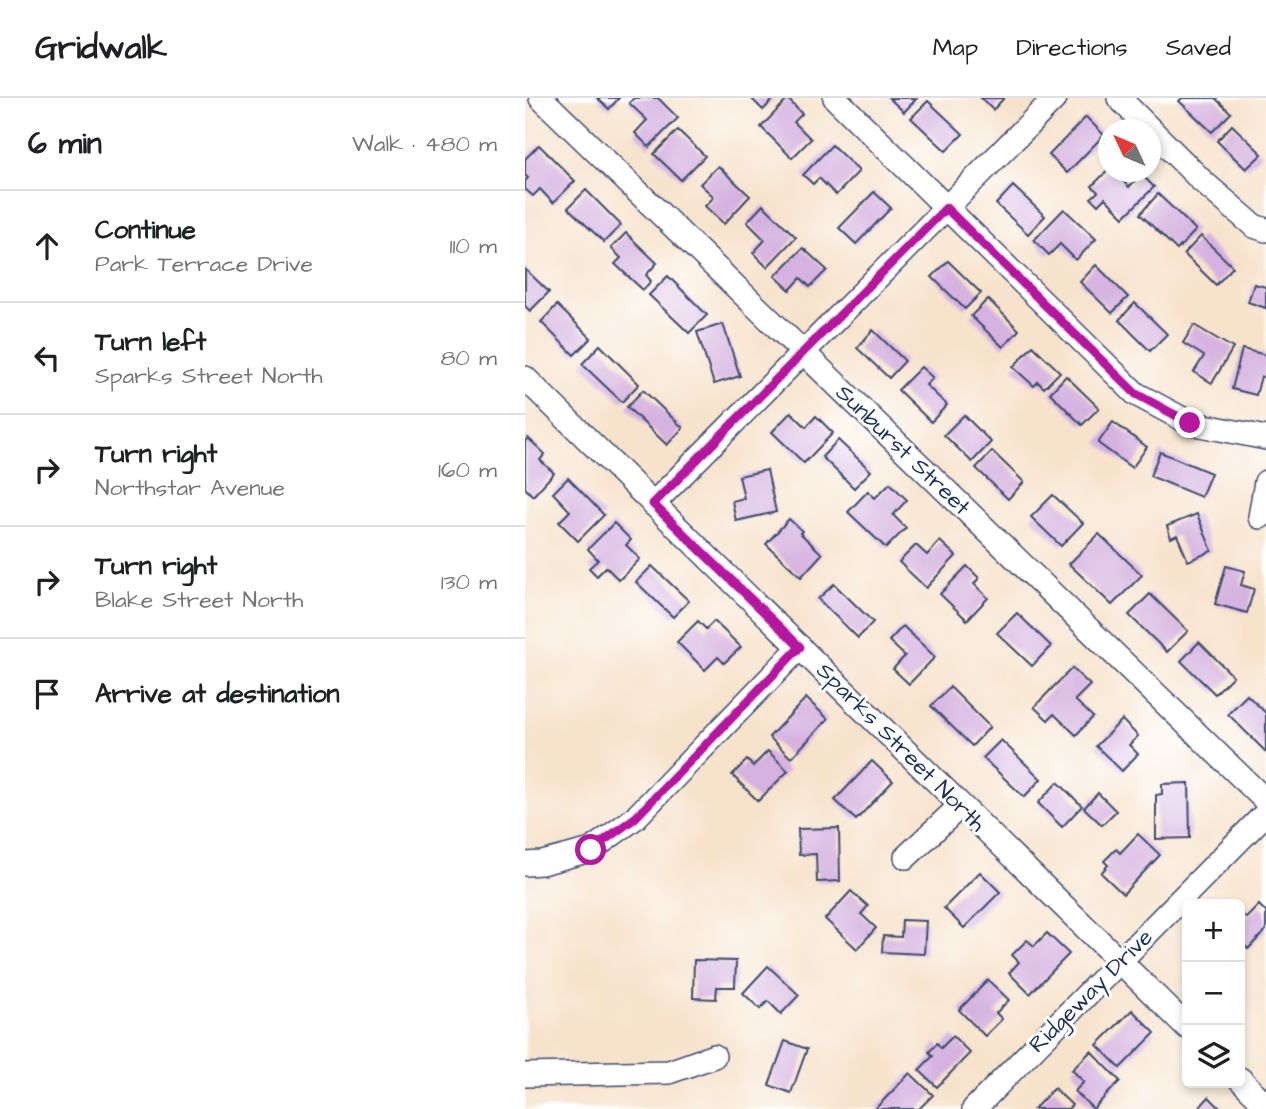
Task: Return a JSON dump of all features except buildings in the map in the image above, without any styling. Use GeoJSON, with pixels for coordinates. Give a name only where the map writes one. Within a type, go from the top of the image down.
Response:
{"type":"FeatureCollection","features":[{"type":"Feature","properties":{"kind":"street","name":"Sunburst Street"},"geometry":{"type":"LineString","coordinates":[[541,98],[1266,801]]}},
{"type":"Feature","properties":{"kind":"street"},"geometry":{"type":"LineString","coordinates":[[835,98],[1136,394],[1190,423],[1266,438]]}},
{"type":"Feature","properties":{"kind":"street"},"geometry":{"type":"LineString","coordinates":[[653,504],[1055,98]]}},
{"type":"Feature","properties":{"kind":"street"},"geometry":{"type":"LineString","coordinates":[[1119,98],[1202,181],[1254,226],[1266,230]]}},
{"type":"Feature","properties":{"kind":"street","name":"Sparks Street North"},"geometry":{"type":"LineString","coordinates":[[525,378],[1185,1025]]}},
{"type":"Feature","properties":{"kind":"street"},"geometry":{"type":"LineString","coordinates":[[1260,517],[1266,482]]}},
{"type":"Feature","properties":{"kind":"street"},"geometry":{"type":"LineString","coordinates":[[525,864],[542,863],[591,850],[635,818],[800,647]]}},
{"type":"Feature","properties":{"kind":"street"},"geometry":{"type":"LineString","coordinates":[[906,857],[960,806]]}},
{"type":"Feature","properties":{"kind":"street","name":"Ridgeway Drive"},"geometry":{"type":"LineString","coordinates":[[974,1109],[1266,813]]}},
{"type":"Feature","properties":{"kind":"street"},"geometry":{"type":"LineString","coordinates":[[525,1075],[669,1072],[715,1056]]}},
{"type":"Feature","properties":{"kind":"street"},"geometry":{"type":"LineString","coordinates":[[1245,1084],[1266,1105]]}},
{"type":"Feature","properties":{"kind":"route"},"geometry":{"type":"LineString","coordinates":[[591,850],[635,818],[800,647],[653,504],[946,208],[1136,394],[1190,423]]}}]}
